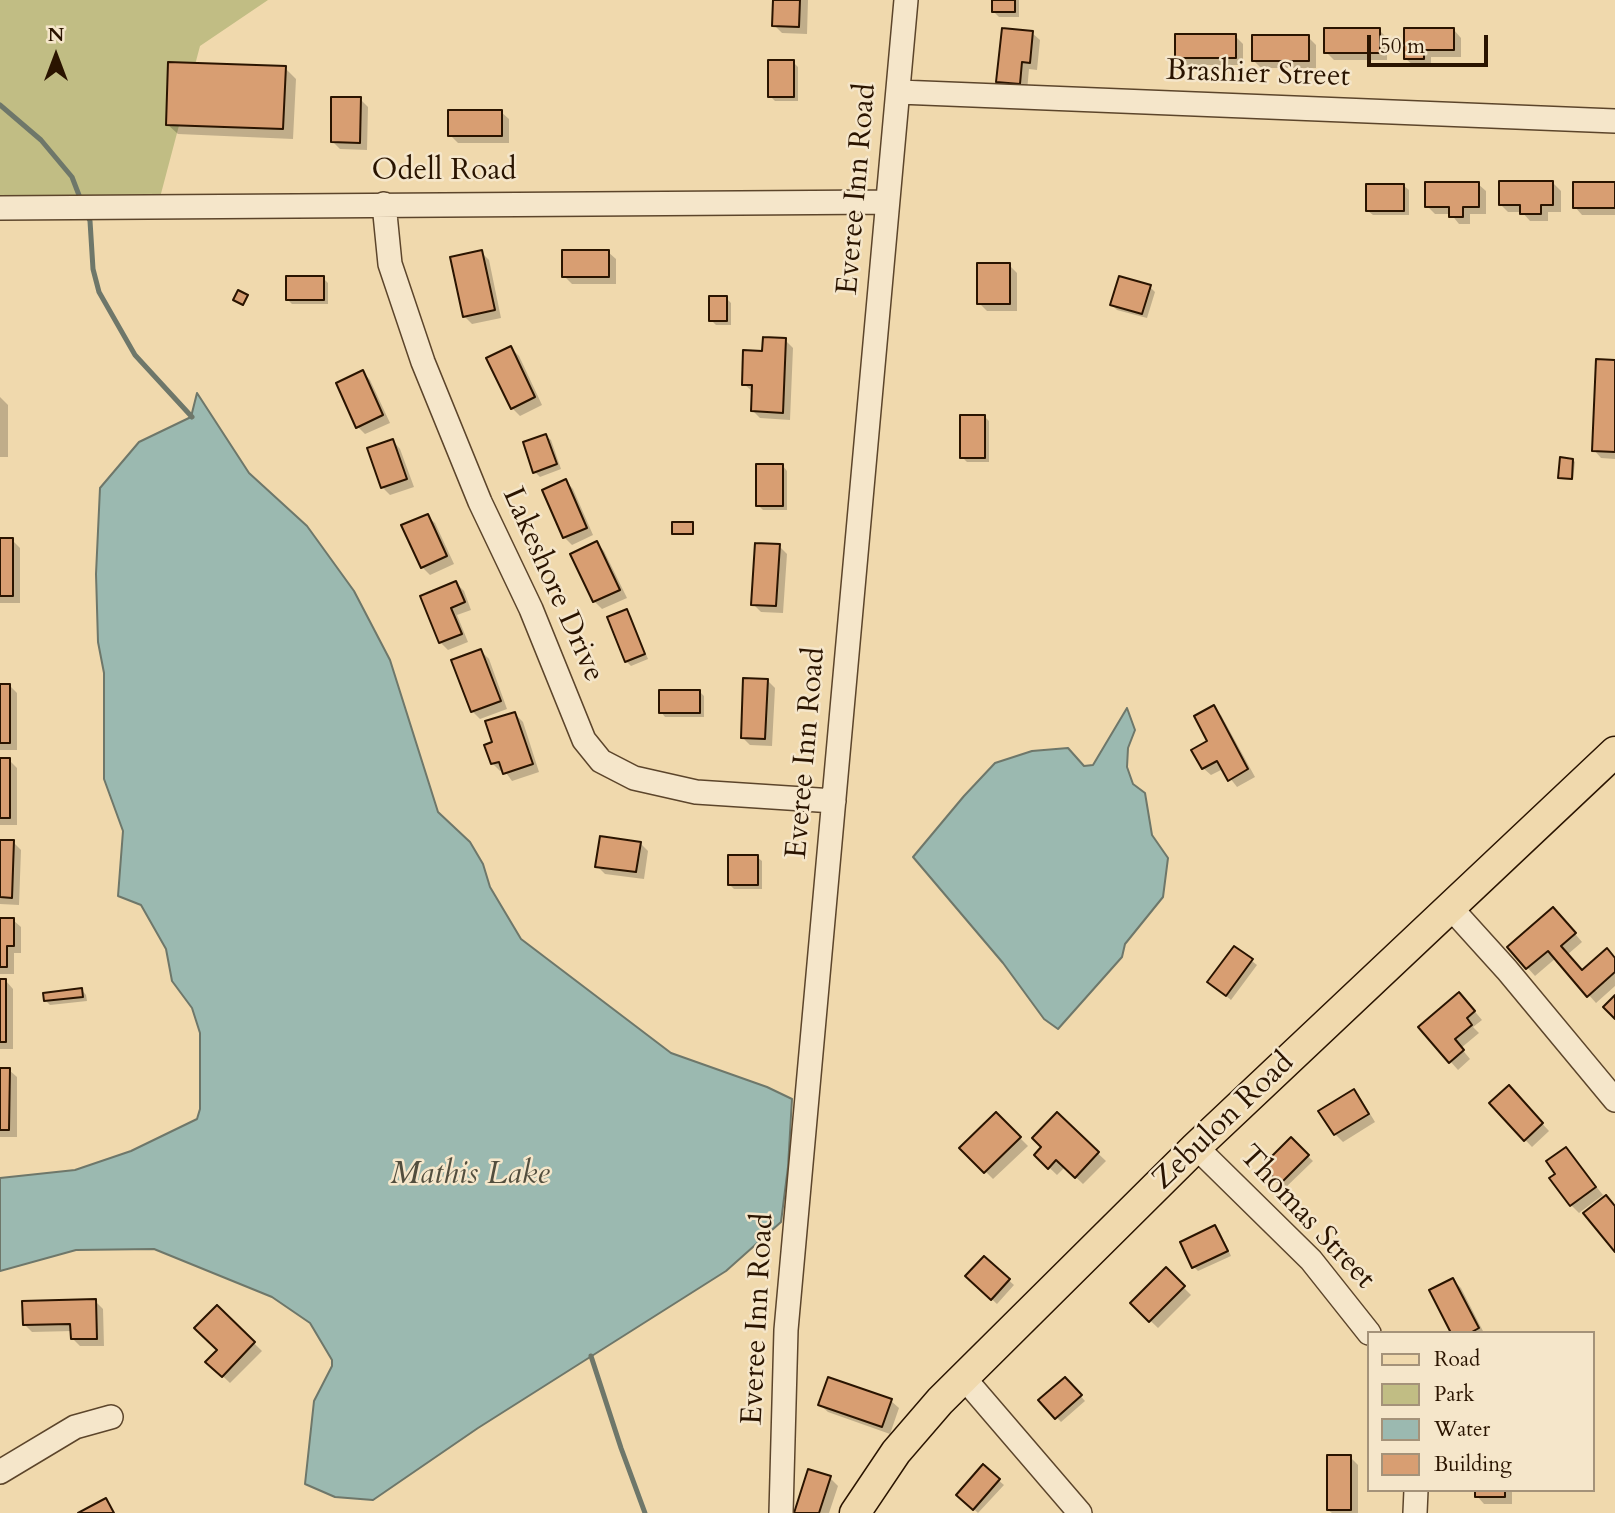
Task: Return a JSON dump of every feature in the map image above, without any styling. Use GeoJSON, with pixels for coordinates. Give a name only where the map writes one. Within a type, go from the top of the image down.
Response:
{"type":"FeatureCollection","features":[{"type":"Feature","properties":{"kind":"main road","name":"Zebulon Road"},"geometry":{"type":"LineString","coordinates":[[855,1513],[896,1452],[964,1378],[1196,1147],[1615,752]]}},
{"type":"Feature","properties":{"kind":"street","name":"Everee Inn Road"},"geometry":{"type":"LineString","coordinates":[[781,1513],[786,1330],[906,0]]}},
{"type":"Feature","properties":{"kind":"street","name":"Brashier Street"},"geometry":{"type":"LineString","coordinates":[[899,92],[1615,121]]}},
{"type":"Feature","properties":{"kind":"street","name":"Odell Road"},"geometry":{"type":"LineString","coordinates":[[0,208],[887,202]]}},
{"type":"Feature","properties":{"kind":"street","name":"Lakeshore Drive"},"geometry":{"type":"LineString","coordinates":[[384,204],[390,264],[423,362],[480,502],[531,609],[584,740],[601,761],[635,778],[696,792],[834,801]]}},
{"type":"Feature","properties":{"kind":"street"},"geometry":{"type":"LineString","coordinates":[[1450,908],[1507,970],[1615,1100]]}},
{"type":"Feature","properties":{"kind":"street","name":"Thomas Street"},"geometry":{"type":"LineString","coordinates":[[1196,1147],[1311,1260],[1367,1331]]}},
{"type":"Feature","properties":{"kind":"street"},"geometry":{"type":"LineString","coordinates":[[964,1378],[1080,1513]]}},
{"type":"Feature","properties":{"kind":"street"},"geometry":{"type":"LineString","coordinates":[[0,1472],[75,1427],[111,1417]]}},
{"type":"Feature","properties":{"kind":"street"},"geometry":{"type":"LineString","coordinates":[[1415,1513],[1416,1492]]}},
{"type":"Feature","properties":{"kind":"green space"},"geometry":{"type":"Polygon","coordinates":[[[0,0],[268,0],[200,46],[158,205],[0,203],[0,0]]]}},
{"type":"Feature","properties":{"kind":"water","name":"Mathis Lake"},"geometry":{"type":"Polygon","coordinates":[[[197,393],[249,473],[307,526],[354,591],[390,660],[438,812],[470,842],[483,864],[490,887],[521,939],[671,1053],[767,1087],[792,1099],[781,1222],[726,1271],[478,1428],[373,1500],[335,1497],[305,1484],[314,1401],[332,1366],[332,1360],[310,1323],[272,1297],[154,1249],[76,1250],[0,1271],[0,1178],[75,1170],[131,1151],[197,1119],[200,1109],[200,1033],[192,1008],[172,981],[166,949],[141,905],[118,896],[123,831],[104,779],[104,673],[98,642],[96,574],[100,488],[139,442],[191,417],[197,393]]]}},
{"type":"Feature","properties":{"kind":"water"},"geometry":{"type":"Polygon","coordinates":[[[1127,708],[1135,730],[1128,748],[1127,767],[1133,784],[1145,793],[1152,835],[1168,858],[1163,897],[1125,944],[1122,957],[1058,1029],[1044,1019],[1003,963],[913,857],[995,763],[1032,751],[1068,748],[1084,766],[1093,765],[1127,708]]]}},
{"type":"Feature","properties":{"kind":"building"},"geometry":{"type":"Polygon","coordinates":[[[773,0],[800,0],[799,27],[772,26],[773,0]]]}},
{"type":"Feature","properties":{"kind":"building"},"geometry":{"type":"Polygon","coordinates":[[[992,0],[1015,0],[1015,12],[992,12],[992,0]]]}},
{"type":"Feature","properties":{"kind":"building"},"geometry":{"type":"Polygon","coordinates":[[[1002,28],[1033,31],[1030,63],[1022,62],[1020,84],[996,82],[1002,28]]]}},
{"type":"Feature","properties":{"kind":"building"},"geometry":{"type":"Polygon","coordinates":[[[1324,28],[1380,28],[1380,53],[1324,53],[1324,28]]]}},
{"type":"Feature","properties":{"kind":"building"},"geometry":{"type":"Polygon","coordinates":[[[1404,28],[1454,28],[1454,50],[1424,50],[1424,59],[1404,59],[1404,28]]]}},
{"type":"Feature","properties":{"kind":"building"},"geometry":{"type":"Polygon","coordinates":[[[1175,34],[1236,34],[1236,58],[1175,58],[1175,34]]]}},
{"type":"Feature","properties":{"kind":"building"},"geometry":{"type":"Polygon","coordinates":[[[1252,35],[1309,35],[1309,61],[1252,61],[1252,35]]]}},
{"type":"Feature","properties":{"kind":"building"},"geometry":{"type":"Polygon","coordinates":[[[768,60],[794,60],[794,97],[768,97],[768,60]]]}},
{"type":"Feature","properties":{"kind":"building"},"geometry":{"type":"Polygon","coordinates":[[[168,62],[286,66],[283,129],[166,125],[168,62]]]}},
{"type":"Feature","properties":{"kind":"building"},"geometry":{"type":"Polygon","coordinates":[[[331,97],[361,97],[360,143],[331,142],[331,97]]]}},
{"type":"Feature","properties":{"kind":"building"},"geometry":{"type":"Polygon","coordinates":[[[448,110],[502,110],[502,136],[448,136],[448,110]]]}},
{"type":"Feature","properties":{"kind":"building"},"geometry":{"type":"Polygon","coordinates":[[[1499,181],[1553,181],[1553,205],[1541,205],[1541,214],[1520,214],[1520,205],[1499,205],[1499,181]]]}},
{"type":"Feature","properties":{"kind":"building"},"geometry":{"type":"Polygon","coordinates":[[[1425,182],[1479,182],[1479,207],[1463,207],[1463,217],[1449,217],[1449,207],[1425,207],[1425,182]]]}},
{"type":"Feature","properties":{"kind":"building"},"geometry":{"type":"Polygon","coordinates":[[[1573,182],[1615,182],[1615,208],[1573,208],[1573,182]]]}},
{"type":"Feature","properties":{"kind":"building"},"geometry":{"type":"Polygon","coordinates":[[[1366,184],[1404,184],[1404,211],[1366,211],[1366,184]]]}},
{"type":"Feature","properties":{"kind":"building"},"geometry":{"type":"Polygon","coordinates":[[[482,250],[495,310],[463,317],[450,257],[482,250]]]}},
{"type":"Feature","properties":{"kind":"building"},"geometry":{"type":"Polygon","coordinates":[[[562,250],[609,250],[609,277],[562,277],[562,250]]]}},
{"type":"Feature","properties":{"kind":"building"},"geometry":{"type":"Polygon","coordinates":[[[977,263],[1010,263],[1010,304],[977,304],[977,263]]]}},
{"type":"Feature","properties":{"kind":"building"},"geometry":{"type":"Polygon","coordinates":[[[286,276],[324,276],[324,300],[286,300],[286,276]]]}},
{"type":"Feature","properties":{"kind":"building"},"geometry":{"type":"Polygon","coordinates":[[[1119,276],[1151,285],[1142,314],[1110,305],[1119,276]]]}},
{"type":"Feature","properties":{"kind":"building"},"geometry":{"type":"Polygon","coordinates":[[[238,290],[248,295],[243,305],[233,300],[238,290]]]}},
{"type":"Feature","properties":{"kind":"building"},"geometry":{"type":"Polygon","coordinates":[[[709,296],[727,296],[727,321],[709,321],[709,296]]]}},
{"type":"Feature","properties":{"kind":"building"},"geometry":{"type":"Polygon","coordinates":[[[763,337],[786,338],[783,413],[751,411],[752,385],[742,385],[743,350],[762,351],[763,337]]]}},
{"type":"Feature","properties":{"kind":"building"},"geometry":{"type":"Polygon","coordinates":[[[511,346],[535,397],[511,409],[486,358],[511,346]]]}},
{"type":"Feature","properties":{"kind":"building"},"geometry":{"type":"Polygon","coordinates":[[[1596,359],[1615,360],[1615,452],[1592,451],[1596,359]]]}},
{"type":"Feature","properties":{"kind":"building"},"geometry":{"type":"Polygon","coordinates":[[[363,370],[383,415],[356,428],[336,383],[363,370]]]}},
{"type":"Feature","properties":{"kind":"building"},"geometry":{"type":"Polygon","coordinates":[[[960,415],[985,415],[985,458],[960,458],[960,415]]]}},
{"type":"Feature","properties":{"kind":"building"},"geometry":{"type":"Polygon","coordinates":[[[546,434],[557,464],[533,473],[523,442],[546,434]]]}},
{"type":"Feature","properties":{"kind":"building"},"geometry":{"type":"Polygon","coordinates":[[[393,439],[407,479],[381,488],[367,448],[393,439]]]}},
{"type":"Feature","properties":{"kind":"building"},"geometry":{"type":"Polygon","coordinates":[[[1560,457],[1573,459],[1572,479],[1558,478],[1560,457]]]}},
{"type":"Feature","properties":{"kind":"building"},"geometry":{"type":"Polygon","coordinates":[[[756,464],[783,464],[783,506],[756,506],[756,464]]]}},
{"type":"Feature","properties":{"kind":"building"},"geometry":{"type":"Polygon","coordinates":[[[566,479],[587,528],[563,538],[542,490],[566,479]]]}},
{"type":"Feature","properties":{"kind":"building"},"geometry":{"type":"Polygon","coordinates":[[[428,514],[447,556],[421,568],[401,525],[428,514]]]}},
{"type":"Feature","properties":{"kind":"building"},"geometry":{"type":"Polygon","coordinates":[[[672,522],[693,522],[693,534],[672,534],[672,522]]]}},
{"type":"Feature","properties":{"kind":"building"},"geometry":{"type":"Polygon","coordinates":[[[0,538],[13,538],[13,596],[0,596],[0,538]]]}},
{"type":"Feature","properties":{"kind":"building"},"geometry":{"type":"Polygon","coordinates":[[[597,541],[620,590],[593,602],[570,554],[597,541]]]}},
{"type":"Feature","properties":{"kind":"building"},"geometry":{"type":"Polygon","coordinates":[[[755,543],[780,544],[776,606],[751,605],[755,543]]]}},
{"type":"Feature","properties":{"kind":"building"},"geometry":{"type":"Polygon","coordinates":[[[456,581],[465,602],[451,608],[462,634],[439,643],[420,596],[456,581]]]}},
{"type":"Feature","properties":{"kind":"building"},"geometry":{"type":"Polygon","coordinates":[[[627,609],[645,654],[625,662],[607,617],[627,609]]]}},
{"type":"Feature","properties":{"kind":"building"},"geometry":{"type":"Polygon","coordinates":[[[481,649],[501,701],[471,712],[451,660],[481,649]]]}},
{"type":"Feature","properties":{"kind":"building"},"geometry":{"type":"Polygon","coordinates":[[[743,678],[768,679],[765,739],[741,738],[743,678]]]}},
{"type":"Feature","properties":{"kind":"building"},"geometry":{"type":"Polygon","coordinates":[[[0,684],[10,684],[10,743],[0,743],[0,684]]]}},
{"type":"Feature","properties":{"kind":"building"},"geometry":{"type":"Polygon","coordinates":[[[659,690],[700,690],[700,713],[659,713],[659,690]]]}},
{"type":"Feature","properties":{"kind":"building"},"geometry":{"type":"Polygon","coordinates":[[[1214,705],[1248,769],[1228,781],[1217,761],[1202,769],[1191,750],[1207,741],[1194,716],[1214,705]]]}},
{"type":"Feature","properties":{"kind":"building"},"geometry":{"type":"Polygon","coordinates":[[[515,712],[533,764],[503,774],[499,762],[491,764],[484,745],[492,742],[485,721],[515,712]]]}},
{"type":"Feature","properties":{"kind":"building"},"geometry":{"type":"Polygon","coordinates":[[[0,758],[10,758],[10,818],[0,818],[0,758]]]}},
{"type":"Feature","properties":{"kind":"building"},"geometry":{"type":"Polygon","coordinates":[[[600,836],[641,842],[636,872],[595,867],[600,836]]]}},
{"type":"Feature","properties":{"kind":"building"},"geometry":{"type":"Polygon","coordinates":[[[0,840],[14,840],[12,898],[0,897],[0,840]]]}},
{"type":"Feature","properties":{"kind":"building"},"geometry":{"type":"Polygon","coordinates":[[[728,855],[758,855],[758,885],[728,885],[728,855]]]}},
{"type":"Feature","properties":{"kind":"building"},"geometry":{"type":"Polygon","coordinates":[[[1553,907],[1576,933],[1561,946],[1582,970],[1607,948],[1615,958],[1615,972],[1587,997],[1548,951],[1526,969],[1507,947],[1553,907]]]}},
{"type":"Feature","properties":{"kind":"building"},"geometry":{"type":"Polygon","coordinates":[[[0,918],[14,918],[14,946],[7,946],[7,967],[0,967],[0,918]]]}},
{"type":"Feature","properties":{"kind":"building"},"geometry":{"type":"Polygon","coordinates":[[[1234,946],[1253,959],[1226,996],[1207,982],[1234,946]]]}},
{"type":"Feature","properties":{"kind":"building"},"geometry":{"type":"Polygon","coordinates":[[[0,979],[6,979],[6,1042],[0,1042],[0,979]]]}},
{"type":"Feature","properties":{"kind":"building"},"geometry":{"type":"Polygon","coordinates":[[[82,988],[83,997],[44,1001],[43,993],[82,988]]]}},
{"type":"Feature","properties":{"kind":"building"},"geometry":{"type":"Polygon","coordinates":[[[1459,992],[1475,1011],[1467,1018],[1472,1025],[1455,1039],[1464,1050],[1449,1063],[1418,1027],[1459,992]]]}},
{"type":"Feature","properties":{"kind":"building"},"geometry":{"type":"Polygon","coordinates":[[[1615,995],[1615,1019],[1603,1007],[1615,995]]]}},
{"type":"Feature","properties":{"kind":"building"},"geometry":{"type":"Polygon","coordinates":[[[0,1068],[10,1068],[9,1130],[0,1130],[0,1068]]]}},
{"type":"Feature","properties":{"kind":"building"},"geometry":{"type":"Polygon","coordinates":[[[1509,1085],[1543,1123],[1524,1141],[1489,1103],[1509,1085]]]}},
{"type":"Feature","properties":{"kind":"building"},"geometry":{"type":"Polygon","coordinates":[[[1354,1089],[1369,1114],[1334,1135],[1318,1111],[1354,1089]]]}},
{"type":"Feature","properties":{"kind":"building"},"geometry":{"type":"Polygon","coordinates":[[[996,1112],[1021,1137],[984,1173],[959,1148],[996,1112]]]}},
{"type":"Feature","properties":{"kind":"building"},"geometry":{"type":"Polygon","coordinates":[[[1057,1112],[1099,1152],[1075,1178],[1056,1160],[1048,1169],[1034,1155],[1041,1147],[1032,1138],[1057,1112]]]}},
{"type":"Feature","properties":{"kind":"building"},"geometry":{"type":"Polygon","coordinates":[[[1291,1137],[1309,1155],[1280,1184],[1262,1166],[1291,1137]]]}},
{"type":"Feature","properties":{"kind":"building"},"geometry":{"type":"Polygon","coordinates":[[[1566,1147],[1596,1187],[1570,1206],[1549,1178],[1555,1174],[1546,1161],[1566,1147]]]}},
{"type":"Feature","properties":{"kind":"building"},"geometry":{"type":"Polygon","coordinates":[[[1606,1195],[1615,1206],[1615,1252],[1583,1213],[1606,1195]]]}},
{"type":"Feature","properties":{"kind":"building"},"geometry":{"type":"Polygon","coordinates":[[[1215,1225],[1228,1251],[1192,1268],[1180,1242],[1215,1225]]]}},
{"type":"Feature","properties":{"kind":"building"},"geometry":{"type":"Polygon","coordinates":[[[984,1256],[1010,1279],[991,1300],[965,1276],[984,1256]]]}},
{"type":"Feature","properties":{"kind":"building"},"geometry":{"type":"Polygon","coordinates":[[[1166,1267],[1185,1286],[1149,1322],[1130,1303],[1166,1267]]]}},
{"type":"Feature","properties":{"kind":"building"},"geometry":{"type":"Polygon","coordinates":[[[1453,1278],[1479,1328],[1474,1331],[1450,1331],[1429,1290],[1453,1278]]]}},
{"type":"Feature","properties":{"kind":"building"},"geometry":{"type":"Polygon","coordinates":[[[96,1299],[97,1339],[71,1339],[70,1324],[23,1325],[22,1301],[96,1299]]]}},
{"type":"Feature","properties":{"kind":"building"},"geometry":{"type":"Polygon","coordinates":[[[217,1305],[255,1342],[222,1377],[205,1362],[217,1350],[194,1328],[217,1305]]]}},
{"type":"Feature","properties":{"kind":"building"},"geometry":{"type":"Polygon","coordinates":[[[828,1377],[892,1399],[882,1427],[818,1405],[828,1377]]]}},
{"type":"Feature","properties":{"kind":"building"},"geometry":{"type":"Polygon","coordinates":[[[1065,1377],[1082,1395],[1055,1419],[1038,1400],[1065,1377]]]}},
{"type":"Feature","properties":{"kind":"building"},"geometry":{"type":"Polygon","coordinates":[[[1327,1455],[1351,1455],[1351,1510],[1327,1510],[1327,1455]]]}},
{"type":"Feature","properties":{"kind":"building"},"geometry":{"type":"Polygon","coordinates":[[[983,1464],[1000,1479],[973,1510],[956,1495],[983,1464]]]}},
{"type":"Feature","properties":{"kind":"building"},"geometry":{"type":"Polygon","coordinates":[[[808,1469],[831,1476],[819,1513],[794,1513],[808,1469]]]}},
{"type":"Feature","properties":{"kind":"building"},"geometry":{"type":"Polygon","coordinates":[[[1475,1492],[1505,1492],[1505,1497],[1475,1497],[1475,1492]]]}},
{"type":"Feature","properties":{"kind":"building"},"geometry":{"type":"Polygon","coordinates":[[[106,1498],[114,1513],[78,1513],[106,1498]]]}},
{"type":"Feature","properties":{"kind":"waterway"},"geometry":{"type":"LineString","coordinates":[[0,105],[41,140],[72,177],[82,203]]}},
{"type":"Feature","properties":{"kind":"waterway"},"geometry":{"type":"LineString","coordinates":[[87,215],[90,221],[93,269],[99,292],[135,355],[192,417]]}},
{"type":"Feature","properties":{"kind":"waterway"},"geometry":{"type":"LineString","coordinates":[[591,1356],[645,1513]]}}]}
